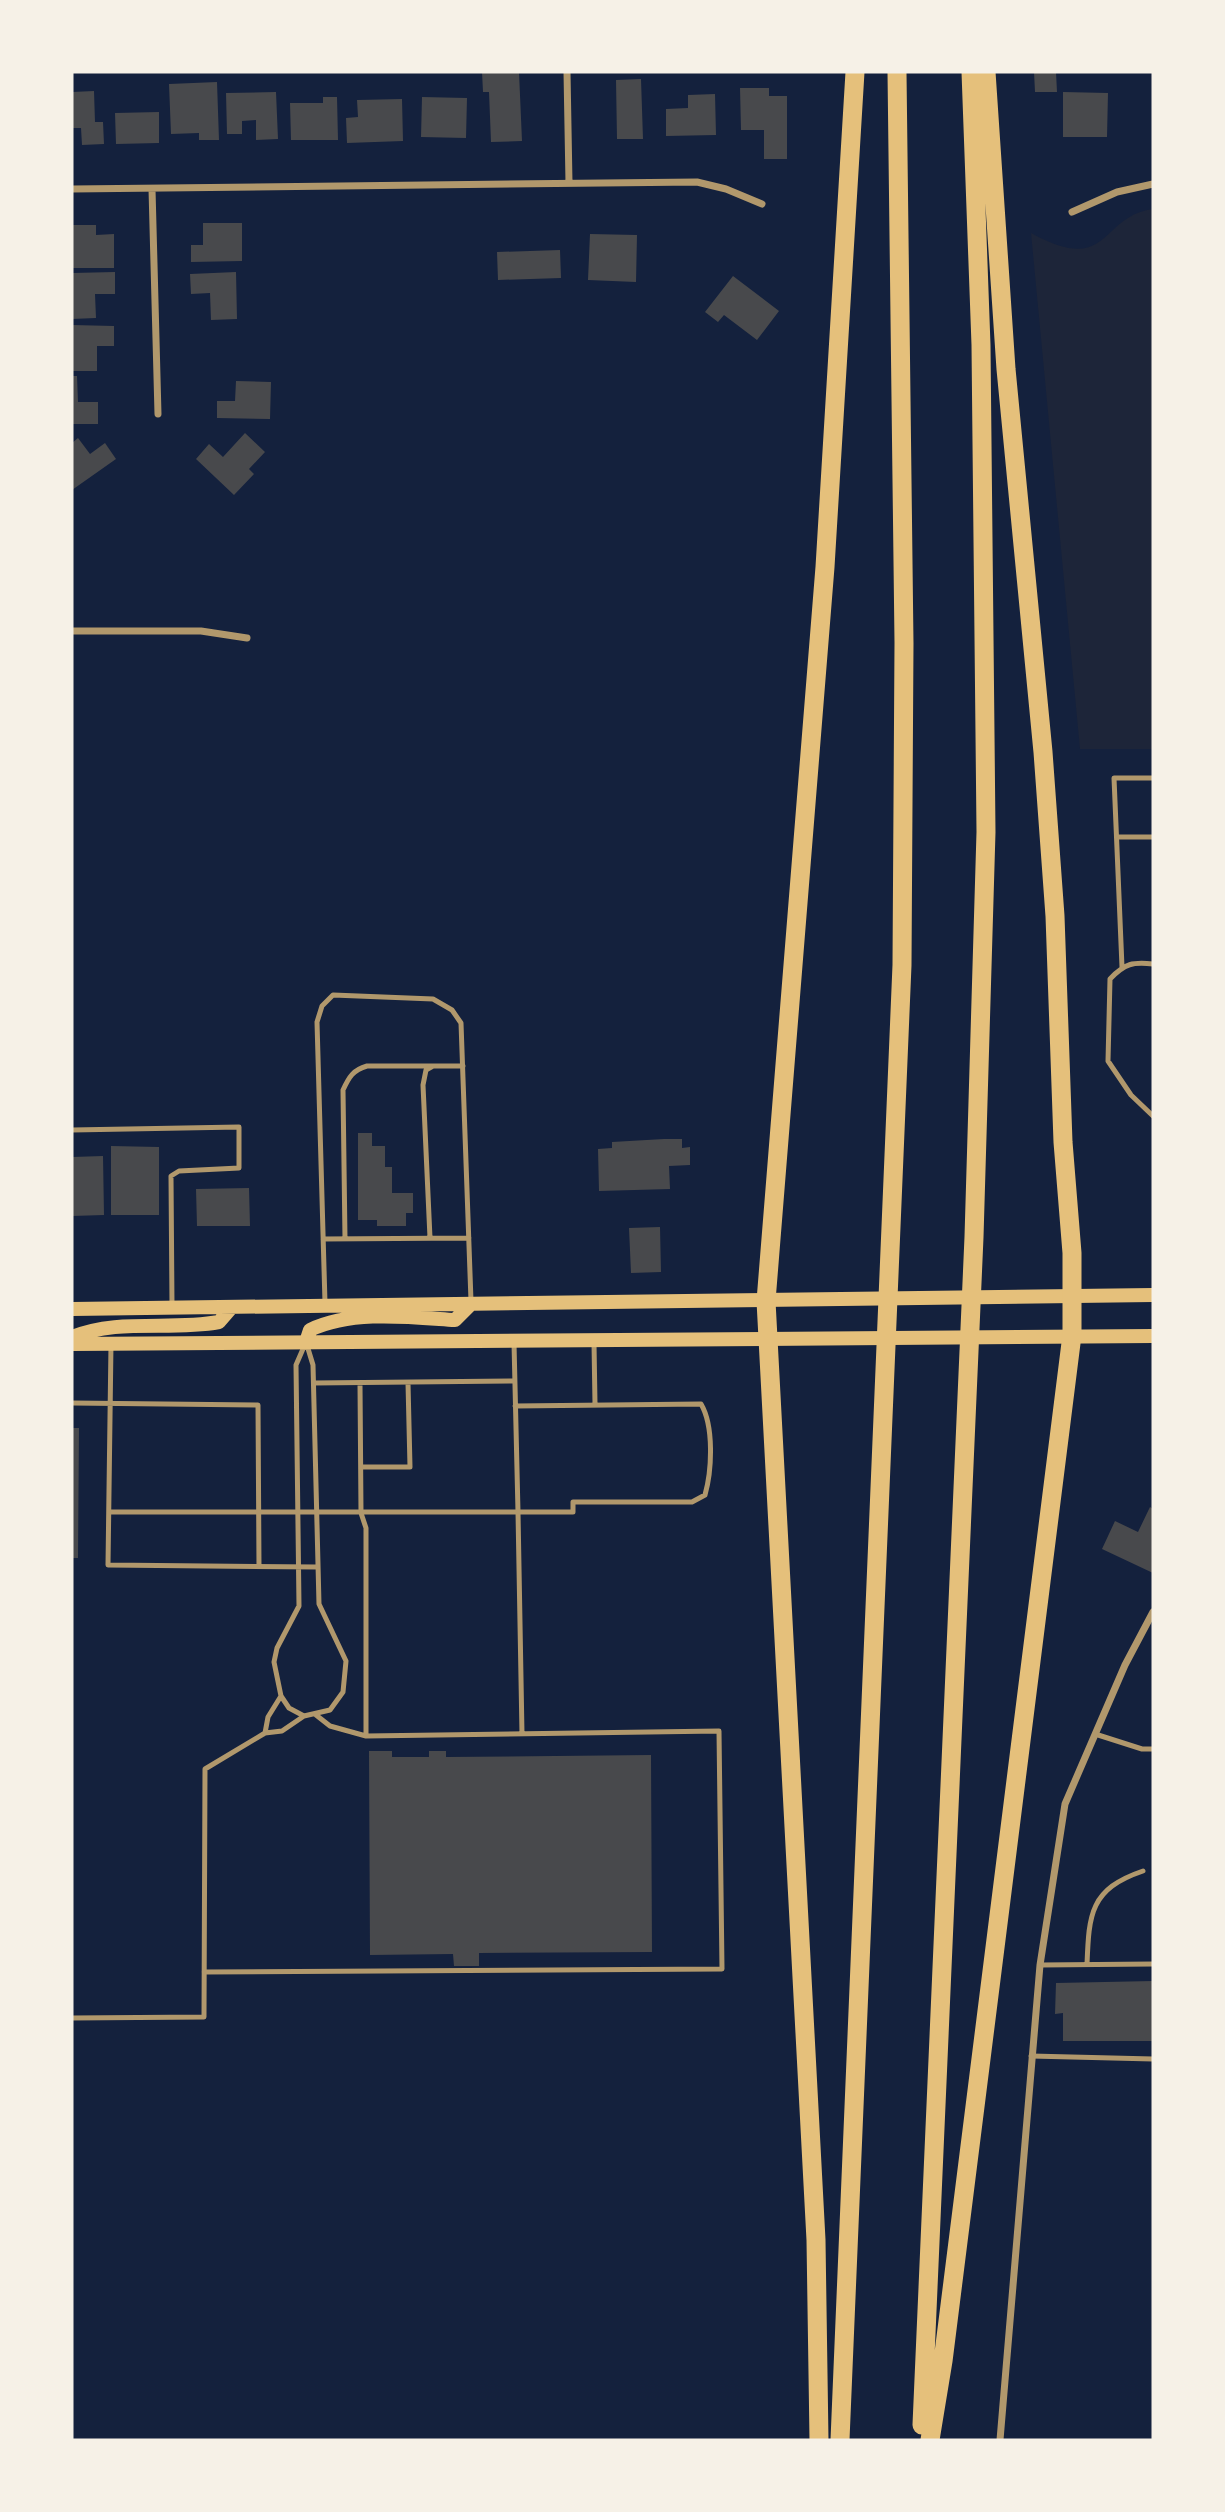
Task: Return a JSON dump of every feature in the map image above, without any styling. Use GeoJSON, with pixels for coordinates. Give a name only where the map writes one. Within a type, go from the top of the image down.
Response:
{"type":"FeatureCollection","features":[{"type":"Feature","properties":{"kind":"highway"},"geometry":{"type":"LineString","coordinates":[[819,2440],[820,2336],[815,2216],[766,1301],[825,567],[855,72]]}},
{"type":"Feature","properties":{"kind":"highway"},"geometry":{"type":"LineString","coordinates":[[840,2440],[892,1234],[904,802],[897,72]]}},
{"type":"Feature","properties":{"kind":"highway"},"geometry":{"type":"LineString","coordinates":[[921,2440],[974,1237],[982,985],[986,675],[981,358],[971,72]]}},
{"type":"Feature","properties":{"kind":"highway"},"geometry":{"type":"LineString","coordinates":[[930,2440],[943,2361],[1072,1335],[1055,916],[1043,752],[1005,358],[986,72]]}},
{"type":"Feature","properties":{"kind":"main road"},"geometry":{"type":"LineString","coordinates":[[72,1309],[1153,1295]]}},
{"type":"Feature","properties":{"kind":"main road"},"geometry":{"type":"LineString","coordinates":[[306,1342],[310,1330],[327,1322],[354,1319],[455,1320],[471,1304]]}},
{"type":"Feature","properties":{"kind":"main road"},"geometry":{"type":"LineString","coordinates":[[72,1337],[92,1329],[117,1326],[178,1326],[219,1322],[232,1307]]}},
{"type":"Feature","properties":{"kind":"main road"},"geometry":{"type":"LineString","coordinates":[[72,1344],[1153,1336]]}},
{"type":"Feature","properties":{"kind":"street"},"geometry":{"type":"LineString","coordinates":[[567,72],[569,183]]}},
{"type":"Feature","properties":{"kind":"street"},"geometry":{"type":"LineString","coordinates":[[72,189],[697,182],[726,189],[762,204]]}},
{"type":"Feature","properties":{"kind":"street"},"geometry":{"type":"LineString","coordinates":[[1072,212],[1117,192],[1153,184]]}},
{"type":"Feature","properties":{"kind":"street"},"geometry":{"type":"LineString","coordinates":[[152,189],[158,414]]}},
{"type":"Feature","properties":{"kind":"street"},"geometry":{"type":"LineString","coordinates":[[72,631],[201,631],[247,638]]}},
{"type":"Feature","properties":{"kind":"street"},"geometry":{"type":"LineString","coordinates":[[1000,2440],[1040,1965],[1065,1804],[1125,1665],[1153,1612]]}},
{"type":"Feature","properties":{"kind":"lane"},"geometry":{"type":"LineString","coordinates":[[1122,967],[1114,778],[1153,778]]}},
{"type":"Feature","properties":{"kind":"lane"},"geometry":{"type":"LineString","coordinates":[[1117,837],[1153,837]]}},
{"type":"Feature","properties":{"kind":"lane"},"geometry":{"type":"LineString","coordinates":[[1153,964],[1132,962],[1122,967],[1110,979],[1108,1061],[1131,1095],[1153,1116]]}},
{"type":"Feature","properties":{"kind":"lane"},"geometry":{"type":"LineString","coordinates":[[325,1306],[317,1022],[322,1006],[333,995],[433,999],[452,1010],[461,1023],[471,1304]]}},
{"type":"Feature","properties":{"kind":"lane"},"geometry":{"type":"LineString","coordinates":[[345,1239],[342,1090],[350,1076],[367,1066],[463,1066]]}},
{"type":"Feature","properties":{"kind":"lane"},"geometry":{"type":"LineString","coordinates":[[430,1238],[423,1085],[426,1070],[433,1066]]}},
{"type":"Feature","properties":{"kind":"lane"},"geometry":{"type":"LineString","coordinates":[[72,1130],[239,1127],[239,1168],[179,1171],[171,1176],[172,1308]]}},
{"type":"Feature","properties":{"kind":"lane"},"geometry":{"type":"LineString","coordinates":[[323,1239],[469,1238]]}},
{"type":"Feature","properties":{"kind":"lane"},"geometry":{"type":"LineString","coordinates":[[594,1339],[595,1404]]}},
{"type":"Feature","properties":{"kind":"lane"},"geometry":{"type":"LineString","coordinates":[[514,1340],[522,1734]]}},
{"type":"Feature","properties":{"kind":"lane"},"geometry":{"type":"LineString","coordinates":[[72,2018],[204,2017],[205,1769],[265,1733],[282,1731],[304,1716],[330,1710],[338,1701],[347,1676],[342,1648],[319,1604],[314,1383],[313,1366],[306,1342]]}},
{"type":"Feature","properties":{"kind":"lane"},"geometry":{"type":"LineString","coordinates":[[304,1716],[289,1708],[281,1696],[274,1662],[277,1647],[299,1606],[296,1366],[306,1342]]}},
{"type":"Feature","properties":{"kind":"lane"},"geometry":{"type":"LineString","coordinates":[[110,1344],[108,1565],[317,1567]]}},
{"type":"Feature","properties":{"kind":"lane"},"geometry":{"type":"LineString","coordinates":[[314,1383],[515,1381]]}},
{"type":"Feature","properties":{"kind":"lane"},"geometry":{"type":"LineString","coordinates":[[361,1467],[410,1467],[408,1383]]}},
{"type":"Feature","properties":{"kind":"lane"},"geometry":{"type":"LineString","coordinates":[[360,1384],[361,1513],[366,1528],[366,1736]]}},
{"type":"Feature","properties":{"kind":"lane"},"geometry":{"type":"LineString","coordinates":[[72,1403],[258,1405],[259,1566]]}},
{"type":"Feature","properties":{"kind":"lane"},"geometry":{"type":"LineString","coordinates":[[109,1512],[573,1512],[573,1502],[692,1502],[705,1495],[709,1480],[707,1414],[701,1404],[515,1406]]}},
{"type":"Feature","properties":{"kind":"lane"},"geometry":{"type":"LineString","coordinates":[[265,1733],[268,1717],[281,1696]]}},
{"type":"Feature","properties":{"kind":"lane"},"geometry":{"type":"LineString","coordinates":[[204,1972],[722,1969],[719,1731],[366,1736],[330,1726],[316,1715]]}},
{"type":"Feature","properties":{"kind":"lane"},"geometry":{"type":"LineString","coordinates":[[1095,1734],[1142,1749],[1153,1749]]}},
{"type":"Feature","properties":{"kind":"lane"},"geometry":{"type":"LineString","coordinates":[[1087,1964],[1088,1924],[1093,1906],[1112,1885],[1143,1871]]}},
{"type":"Feature","properties":{"kind":"lane"},"geometry":{"type":"LineString","coordinates":[[1040,1965],[1153,1964]]}},
{"type":"Feature","properties":{"kind":"lane"},"geometry":{"type":"LineString","coordinates":[[1031,2056],[1153,2059]]}},
{"type":"Feature","properties":{"kind":"shaded area"},"geometry":{"type":"Polygon","coordinates":[[[1153,209],[1153,749],[1080,749],[1031,233],[1057,245],[1076,249],[1091,247],[1122,222],[1153,209]]]}},
{"type":"Feature","properties":{"kind":"building"},"geometry":{"type":"Polygon","coordinates":[[[482,72],[519,72],[522,141],[491,142],[489,92],[483,92],[482,72]]]}},
{"type":"Feature","properties":{"kind":"building"},"geometry":{"type":"Polygon","coordinates":[[[1034,72],[1056,72],[1057,92],[1035,92],[1034,72]]]}},
{"type":"Feature","properties":{"kind":"building"},"geometry":{"type":"Polygon","coordinates":[[[641,79],[643,139],[617,139],[616,80],[641,79]]]}},
{"type":"Feature","properties":{"kind":"building"},"geometry":{"type":"Polygon","coordinates":[[[217,82],[219,140],[199,140],[199,133],[171,134],[169,84],[217,82]]]}},
{"type":"Feature","properties":{"kind":"building"},"geometry":{"type":"Polygon","coordinates":[[[740,88],[769,88],[769,96],[787,96],[787,159],[764,159],[764,130],[741,130],[740,88]]]}},
{"type":"Feature","properties":{"kind":"building"},"geometry":{"type":"Polygon","coordinates":[[[94,91],[95,122],[103,122],[104,144],[82,145],[81,128],[72,128],[72,92],[94,91]]]}},
{"type":"Feature","properties":{"kind":"building"},"geometry":{"type":"Polygon","coordinates":[[[276,92],[278,139],[256,140],[256,120],[242,121],[242,134],[227,134],[226,93],[276,92]]]}},
{"type":"Feature","properties":{"kind":"building"},"geometry":{"type":"Polygon","coordinates":[[[1063,92],[1108,93],[1107,137],[1063,137],[1063,92]]]}},
{"type":"Feature","properties":{"kind":"building"},"geometry":{"type":"Polygon","coordinates":[[[715,94],[716,135],[666,136],[666,109],[688,108],[688,95],[715,94]]]}},
{"type":"Feature","properties":{"kind":"building"},"geometry":{"type":"Polygon","coordinates":[[[323,97],[337,97],[338,140],[291,140],[290,103],[323,103],[323,97]]]}},
{"type":"Feature","properties":{"kind":"building"},"geometry":{"type":"Polygon","coordinates":[[[422,97],[467,98],[466,138],[421,137],[422,97]]]}},
{"type":"Feature","properties":{"kind":"building"},"geometry":{"type":"Polygon","coordinates":[[[402,99],[403,141],[347,143],[346,118],[358,117],[357,100],[402,99]]]}},
{"type":"Feature","properties":{"kind":"building"},"geometry":{"type":"Polygon","coordinates":[[[159,112],[159,143],[116,144],[115,113],[159,112]]]}},
{"type":"Feature","properties":{"kind":"building"},"geometry":{"type":"Polygon","coordinates":[[[203,223],[242,223],[242,261],[191,262],[191,245],[203,245],[203,223]]]}},
{"type":"Feature","properties":{"kind":"building"},"geometry":{"type":"Polygon","coordinates":[[[72,225],[96,225],[96,235],[114,234],[114,268],[72,268],[72,225]]]}},
{"type":"Feature","properties":{"kind":"building"},"geometry":{"type":"Polygon","coordinates":[[[590,234],[637,235],[636,282],[588,280],[590,234]]]}},
{"type":"Feature","properties":{"kind":"building"},"geometry":{"type":"Polygon","coordinates":[[[560,250],[561,278],[498,280],[497,252],[560,250]]]}},
{"type":"Feature","properties":{"kind":"building"},"geometry":{"type":"Polygon","coordinates":[[[115,272],[115,294],[95,294],[96,318],[72,319],[72,273],[115,272]]]}},
{"type":"Feature","properties":{"kind":"building"},"geometry":{"type":"Polygon","coordinates":[[[236,272],[237,319],[211,320],[210,293],[191,294],[190,274],[236,272]]]}},
{"type":"Feature","properties":{"kind":"building"},"geometry":{"type":"Polygon","coordinates":[[[733,276],[779,311],[757,340],[724,315],[718,322],[705,312],[733,276]]]}},
{"type":"Feature","properties":{"kind":"building"},"geometry":{"type":"Polygon","coordinates":[[[72,325],[114,326],[114,346],[97,346],[97,371],[72,371],[72,325]]]}},
{"type":"Feature","properties":{"kind":"building"},"geometry":{"type":"Polygon","coordinates":[[[72,376],[77,376],[78,402],[98,402],[98,424],[72,424],[72,376]]]}},
{"type":"Feature","properties":{"kind":"building"},"geometry":{"type":"Polygon","coordinates":[[[236,381],[271,382],[270,419],[217,418],[217,401],[235,401],[236,381]]]}},
{"type":"Feature","properties":{"kind":"building"},"geometry":{"type":"Polygon","coordinates":[[[245,433],[265,452],[249,469],[254,474],[234,495],[196,459],[209,444],[223,457],[245,433]]]}},
{"type":"Feature","properties":{"kind":"building"},"geometry":{"type":"Polygon","coordinates":[[[78,438],[90,454],[105,443],[116,459],[72,490],[72,443],[78,438]]]}},
{"type":"Feature","properties":{"kind":"building"},"geometry":{"type":"Polygon","coordinates":[[[358,1133],[372,1133],[372,1146],[385,1146],[385,1167],[392,1167],[392,1193],[413,1193],[413,1213],[406,1213],[406,1226],[377,1226],[377,1220],[358,1220],[358,1133]]]}},
{"type":"Feature","properties":{"kind":"building"},"geometry":{"type":"Polygon","coordinates":[[[682,1139],[682,1148],[690,1147],[690,1165],[669,1166],[670,1189],[599,1191],[598,1149],[612,1148],[612,1142],[682,1139]]]}},
{"type":"Feature","properties":{"kind":"building"},"geometry":{"type":"Polygon","coordinates":[[[111,1146],[159,1147],[159,1215],[111,1215],[111,1146]]]}},
{"type":"Feature","properties":{"kind":"building"},"geometry":{"type":"Polygon","coordinates":[[[103,1156],[104,1215],[72,1216],[72,1157],[103,1156]]]}},
{"type":"Feature","properties":{"kind":"building"},"geometry":{"type":"Polygon","coordinates":[[[249,1188],[250,1226],[197,1226],[196,1189],[249,1188]]]}},
{"type":"Feature","properties":{"kind":"building"},"geometry":{"type":"Polygon","coordinates":[[[660,1227],[661,1272],[631,1273],[629,1228],[660,1227]]]}},
{"type":"Feature","properties":{"kind":"building"},"geometry":{"type":"Polygon","coordinates":[[[72,1428],[79,1428],[78,1558],[72,1558],[72,1428]]]}},
{"type":"Feature","properties":{"kind":"building"},"geometry":{"type":"Polygon","coordinates":[[[1150,1507],[1153,1509],[1153,1573],[1102,1549],[1115,1521],[1138,1532],[1150,1507]]]}},
{"type":"Feature","properties":{"kind":"building"},"geometry":{"type":"Polygon","coordinates":[[[369,1751],[392,1751],[392,1757],[429,1757],[429,1751],[446,1751],[446,1757],[651,1755],[652,1952],[479,1953],[479,1966],[454,1966],[453,1954],[370,1955],[369,1751]]]}},
{"type":"Feature","properties":{"kind":"building"},"geometry":{"type":"Polygon","coordinates":[[[1153,1981],[1153,2041],[1063,2041],[1063,2013],[1055,2014],[1056,1983],[1153,1981]]]}}]}
